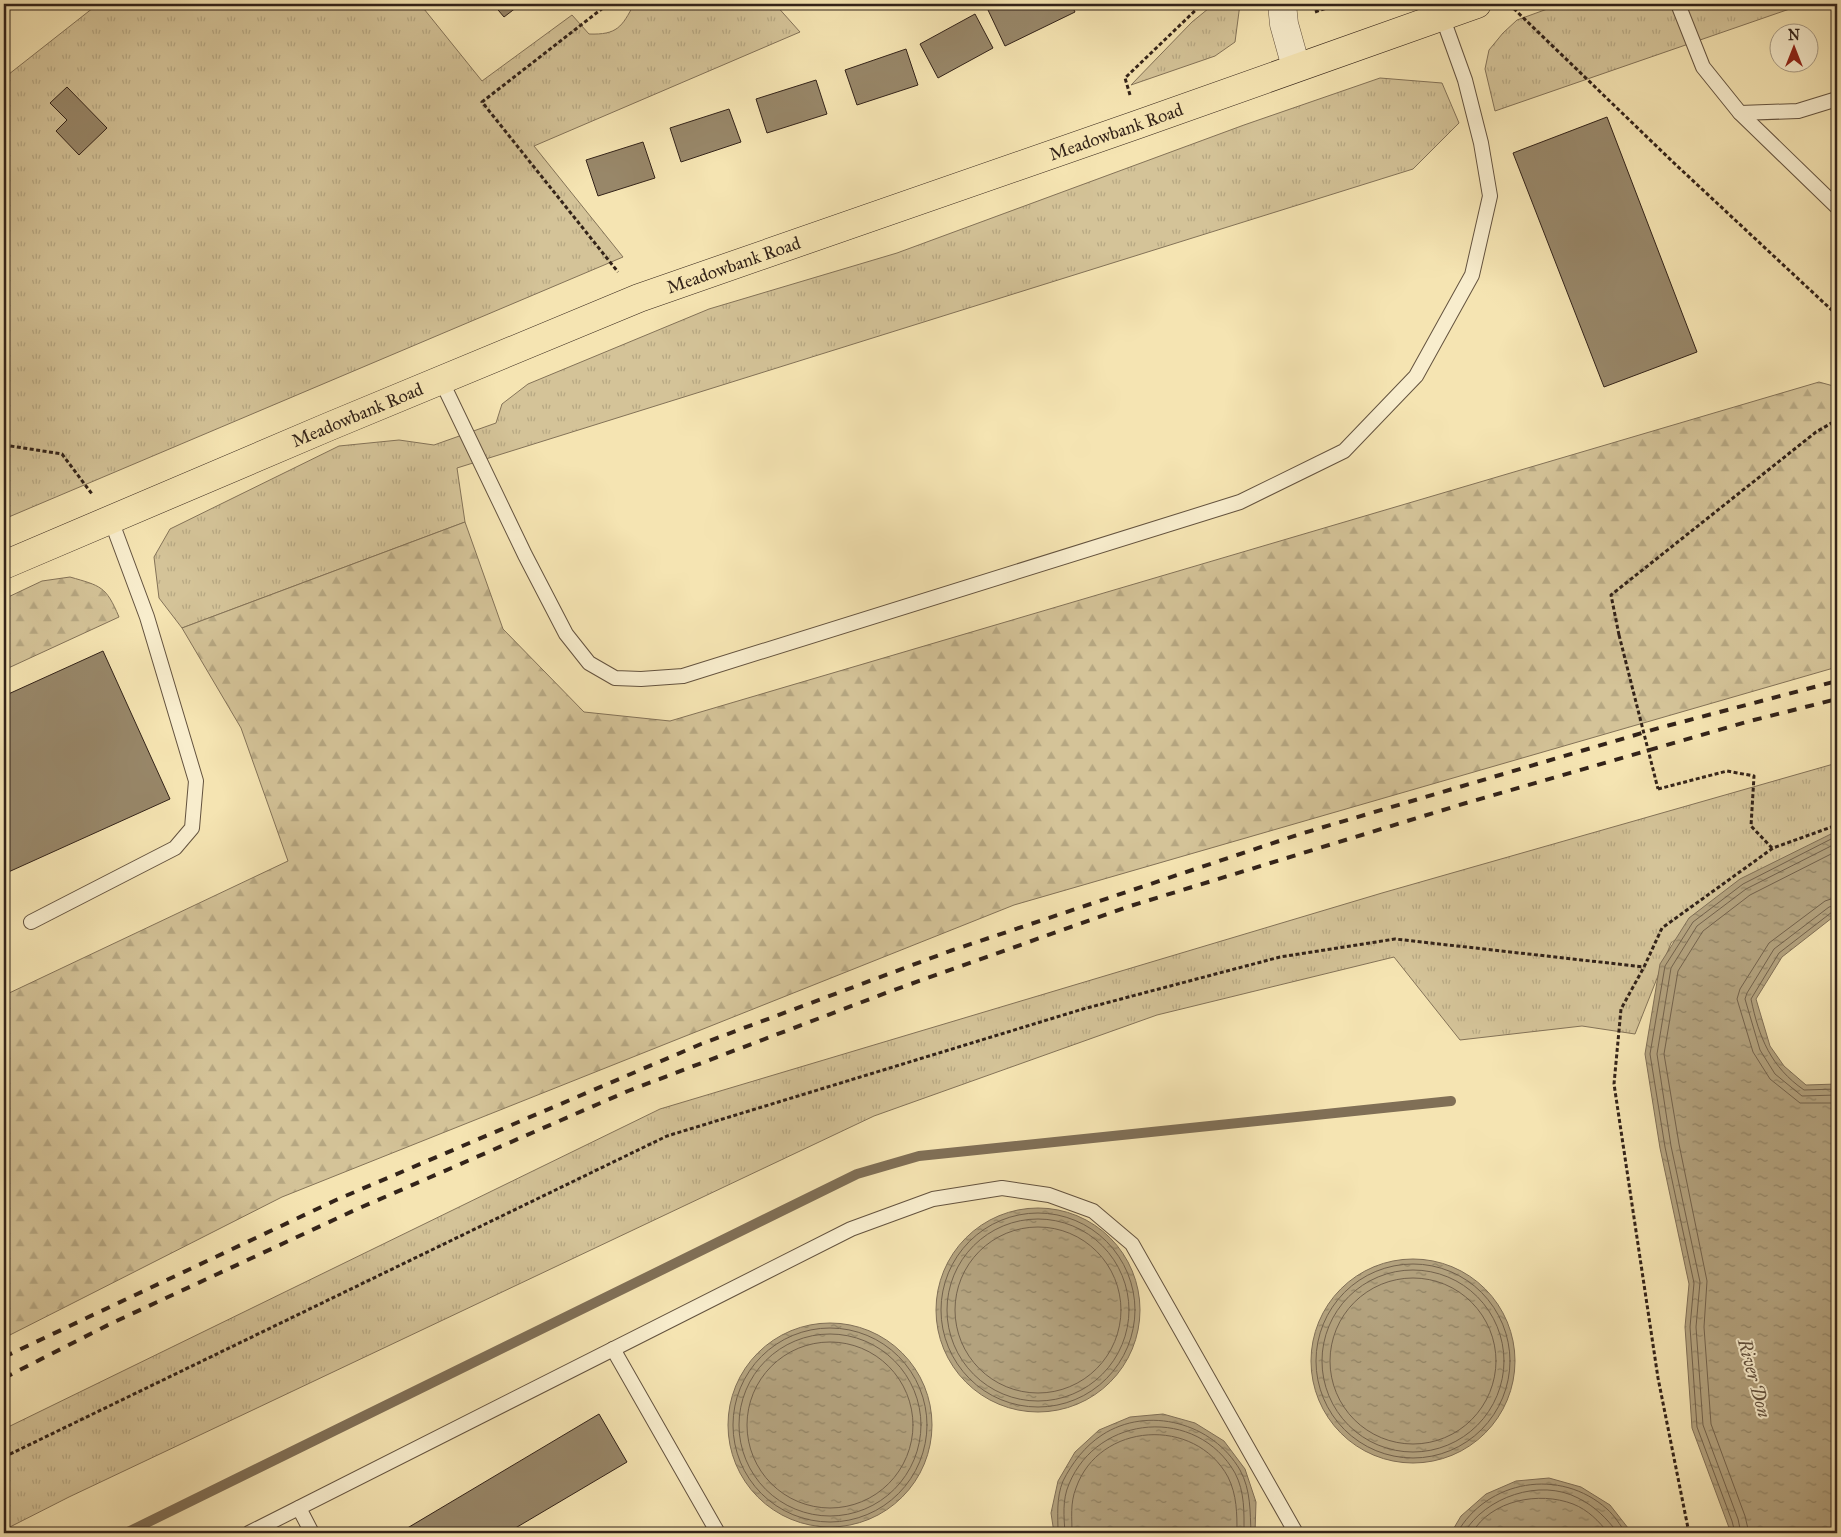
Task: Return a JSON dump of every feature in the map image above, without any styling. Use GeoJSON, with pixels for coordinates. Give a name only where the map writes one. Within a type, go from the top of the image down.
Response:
{"type":"FeatureCollection","features":[{"type":"Feature","properties":{"kind":"main road","name":"Meadowbank Road"},"geometry":{"type":"LineString","coordinates":[[4,565],[638,298],[1477,4]]}},
{"type":"Feature","properties":{"kind":"street"},"geometry":{"type":"LineString","coordinates":[[1282,4],[1284,24],[1296,67]]}},
{"type":"Feature","properties":{"kind":"lane"},"geometry":{"type":"LineString","coordinates":[[1678,4],[1704,67],[1740,113],[1837,208]]}},
{"type":"Feature","properties":{"kind":"lane"},"geometry":{"type":"LineString","coordinates":[[441,380],[525,555],[566,634],[589,663],[615,678],[641,679],[683,676],[1240,502],[1344,451],[1416,376],[1472,276],[1490,196],[1481,143],[1465,80],[1442,16]]}},
{"type":"Feature","properties":{"kind":"lane"},"geometry":{"type":"LineString","coordinates":[[1740,113],[1798,111],[1837,99]]}},
{"type":"Feature","properties":{"kind":"lane"},"geometry":{"type":"LineString","coordinates":[[31,922],[175,848],[192,828],[196,781],[147,617],[111,520]]}},
{"type":"Feature","properties":{"kind":"lane"},"geometry":{"type":"LineString","coordinates":[[249,1533],[851,1229],[933,1200],[1002,1188],[1049,1195],[1093,1210],[1132,1244],[1296,1533]]}},
{"type":"Feature","properties":{"kind":"lane"},"geometry":{"type":"LineString","coordinates":[[613,1349],[718,1533]]}},
{"type":"Feature","properties":{"kind":"lane"},"geometry":{"type":"LineString","coordinates":[[299,1508],[312,1533]]}},
{"type":"Feature","properties":{"kind":"path"},"geometry":{"type":"LineString","coordinates":[[608,4],[482,102],[638,298]]}},
{"type":"Feature","properties":{"kind":"path"},"geometry":{"type":"LineString","coordinates":[[1139,124],[1125,78],[1202,4]]}},
{"type":"Feature","properties":{"kind":"path"},"geometry":{"type":"LineString","coordinates":[[1510,4],[1674,163],[1837,314]]}},
{"type":"Feature","properties":{"kind":"path"},"geometry":{"type":"LineString","coordinates":[[1773,848],[1751,826],[1754,776],[1727,771],[1658,789],[1611,594],[1816,432],[1837,420]]}},
{"type":"Feature","properties":{"kind":"path"},"geometry":{"type":"LineString","coordinates":[[4,445],[62,454],[111,520]]}},
{"type":"Feature","properties":{"kind":"path"},"geometry":{"type":"LineString","coordinates":[[1689,1533],[1658,1378],[1614,1084],[1620,1010],[1644,967],[1662,928],[1773,848],[1837,825]]}},
{"type":"Feature","properties":{"kind":"path"},"geometry":{"type":"LineString","coordinates":[[4,1457],[667,1136],[1073,1012],[1280,957],[1395,939],[1644,967]]}},
{"type":"Feature","properties":{"kind":"green space"},"geometry":{"type":"Polygon","coordinates":[[[98,4],[420,4],[482,81],[572,15],[589,34],[606,33],[618,28],[622,24],[634,4],[775,4],[800,32],[534,146],[623,257],[4,519],[4,78],[98,4]]]}},
{"type":"Feature","properties":{"kind":"green space"},"geometry":{"type":"Polygon","coordinates":[[[1214,4],[1240,4],[1235,42],[1215,56],[1131,85],[1192,22],[1214,4]]]}},
{"type":"Feature","properties":{"kind":"green space"},"geometry":{"type":"Polygon","coordinates":[[[1561,4],[1804,4],[1495,111],[1485,69],[1489,50],[1517,20],[1561,4]]]}},
{"type":"Feature","properties":{"kind":"green space"},"geometry":{"type":"Polygon","coordinates":[[[1380,78],[1442,83],[1459,123],[1413,169],[457,468],[465,522],[182,628],[159,598],[154,557],[170,529],[339,446],[399,440],[434,445],[496,423],[502,404],[528,384],[709,309],[897,253],[1244,125],[1380,78]]]}},
{"type":"Feature","properties":{"kind":"green space"},"geometry":{"type":"Polygon","coordinates":[[[1819,382],[1837,387],[1837,667],[1014,905],[282,1197],[4,1338],[4,994],[288,861],[241,728],[182,628],[465,522],[503,629],[584,712],[670,721],[1819,382]]]}},
{"type":"Feature","properties":{"kind":"green space"},"geometry":{"type":"Polygon","coordinates":[[[70,577],[96,585],[106,593],[119,617],[4,670],[4,599],[42,581],[70,577]]]}},
{"type":"Feature","properties":{"kind":"green space"},"geometry":{"type":"Polygon","coordinates":[[[1837,763],[1837,848],[1770,867],[1671,943],[1635,1034],[1582,1026],[1460,1040],[1394,957],[1157,1015],[874,1116],[69,1497],[4,1530],[4,1429],[660,1109],[1382,893],[1837,763]]]}},
{"type":"Feature","properties":{"kind":"water","name":"River Don"},"geometry":{"type":"Polygon","coordinates":[[[1837,831],[1837,914],[1782,957],[1756,999],[1770,1046],[1784,1066],[1806,1085],[1837,1084],[1837,1533],[1731,1533],[1692,1428],[1685,1327],[1689,1284],[1660,1148],[1645,1054],[1660,964],[1689,918],[1740,879],[1837,831]]]}},
{"type":"Feature","properties":{"kind":"water"},"geometry":{"type":"Polygon","coordinates":[[[1038,1208],[1068,1212],[1086,1220],[1103,1231],[1117,1245],[1128,1262],[1136,1280],[1140,1310],[1136,1340],[1128,1358],[1117,1375],[1103,1389],[1086,1400],[1068,1408],[1038,1412],[1008,1408],[990,1400],[973,1389],[959,1375],[948,1358],[940,1340],[936,1310],[940,1280],[948,1262],[959,1245],[973,1231],[990,1220],[1008,1212],[1038,1208]]]}},
{"type":"Feature","properties":{"kind":"water"},"geometry":{"type":"Polygon","coordinates":[[[1413,1259],[1443,1263],[1461,1271],[1478,1282],[1492,1296],[1503,1313],[1511,1331],[1515,1361],[1511,1391],[1503,1409],[1492,1426],[1478,1440],[1461,1451],[1443,1459],[1413,1463],[1383,1459],[1365,1451],[1348,1440],[1334,1426],[1323,1409],[1315,1391],[1311,1361],[1315,1331],[1323,1313],[1334,1296],[1348,1282],[1365,1271],[1383,1263],[1413,1259]]]}},
{"type":"Feature","properties":{"kind":"water"},"geometry":{"type":"Polygon","coordinates":[[[830,1323],[860,1327],[878,1335],[895,1346],[909,1360],[920,1377],[928,1395],[932,1425],[928,1455],[920,1473],[909,1490],[895,1504],[878,1515],[860,1523],[830,1527],[800,1523],[782,1515],[765,1504],[751,1490],[740,1473],[732,1455],[728,1425],[732,1395],[740,1377],[751,1360],[765,1346],[782,1335],[800,1327],[830,1323]]]}},
{"type":"Feature","properties":{"kind":"water"},"geometry":{"type":"Polygon","coordinates":[[[1163,1414],[1195,1423],[1224,1441],[1245,1469],[1256,1502],[1255,1533],[1054,1533],[1051,1513],[1058,1481],[1075,1452],[1099,1430],[1130,1417],[1163,1414]]]}},
{"type":"Feature","properties":{"kind":"water"},"geometry":{"type":"Polygon","coordinates":[[[1549,1478],[1581,1487],[1610,1505],[1632,1533],[1451,1533],[1461,1516],[1486,1494],[1516,1481],[1549,1478]]]}},
{"type":"Feature","properties":{"kind":"building"},"geometry":{"type":"Polygon","coordinates":[[[493,4],[521,4],[504,17],[493,4]]]}},
{"type":"Feature","properties":{"kind":"building"},"geometry":{"type":"Polygon","coordinates":[[[1001,4],[1071,4],[1075,12],[1005,46],[988,10],[1001,4]]]}},
{"type":"Feature","properties":{"kind":"building"},"geometry":{"type":"Polygon","coordinates":[[[975,14],[993,48],[938,78],[920,44],[975,14]]]}},
{"type":"Feature","properties":{"kind":"building"},"geometry":{"type":"Polygon","coordinates":[[[906,49],[918,85],[857,105],[845,70],[906,49]]]}},
{"type":"Feature","properties":{"kind":"building"},"geometry":{"type":"Polygon","coordinates":[[[816,80],[827,114],[767,133],[756,99],[816,80]]]}},
{"type":"Feature","properties":{"kind":"building"},"geometry":{"type":"Polygon","coordinates":[[[67,87],[107,128],[79,155],[56,131],[67,120],[50,103],[67,87]]]}},
{"type":"Feature","properties":{"kind":"building"},"geometry":{"type":"Polygon","coordinates":[[[729,109],[741,142],[681,162],[670,128],[729,109]]]}},
{"type":"Feature","properties":{"kind":"building"},"geometry":{"type":"Polygon","coordinates":[[[1607,117],[1697,352],[1604,387],[1513,153],[1607,117]]]}},
{"type":"Feature","properties":{"kind":"building"},"geometry":{"type":"Polygon","coordinates":[[[643,142],[655,178],[598,196],[586,160],[643,142]]]}},
{"type":"Feature","properties":{"kind":"building"},"geometry":{"type":"Polygon","coordinates":[[[103,651],[170,799],[4,874],[4,696],[103,651]]]}},
{"type":"Feature","properties":{"kind":"building"},"geometry":{"type":"Polygon","coordinates":[[[599,1414],[627,1462],[507,1533],[399,1533],[599,1414]]]}},
{"type":"Feature","properties":{"kind":"waterway"},"geometry":{"type":"LineString","coordinates":[[126,1533],[857,1174],[919,1156],[1451,1101]]}},
{"type":"Feature","properties":{"kind":"railway"},"geometry":{"type":"LineString","coordinates":[[4,1357],[336,1200],[701,1044],[950,951],[1300,834],[1659,728],[1837,681]]}},
{"type":"Feature","properties":{"kind":"railway"},"geometry":{"type":"LineString","coordinates":[[4,1378],[110,1324],[355,1210],[628,1091],[891,991],[1127,907],[1466,803],[1750,721],[1837,699]]}}]}
